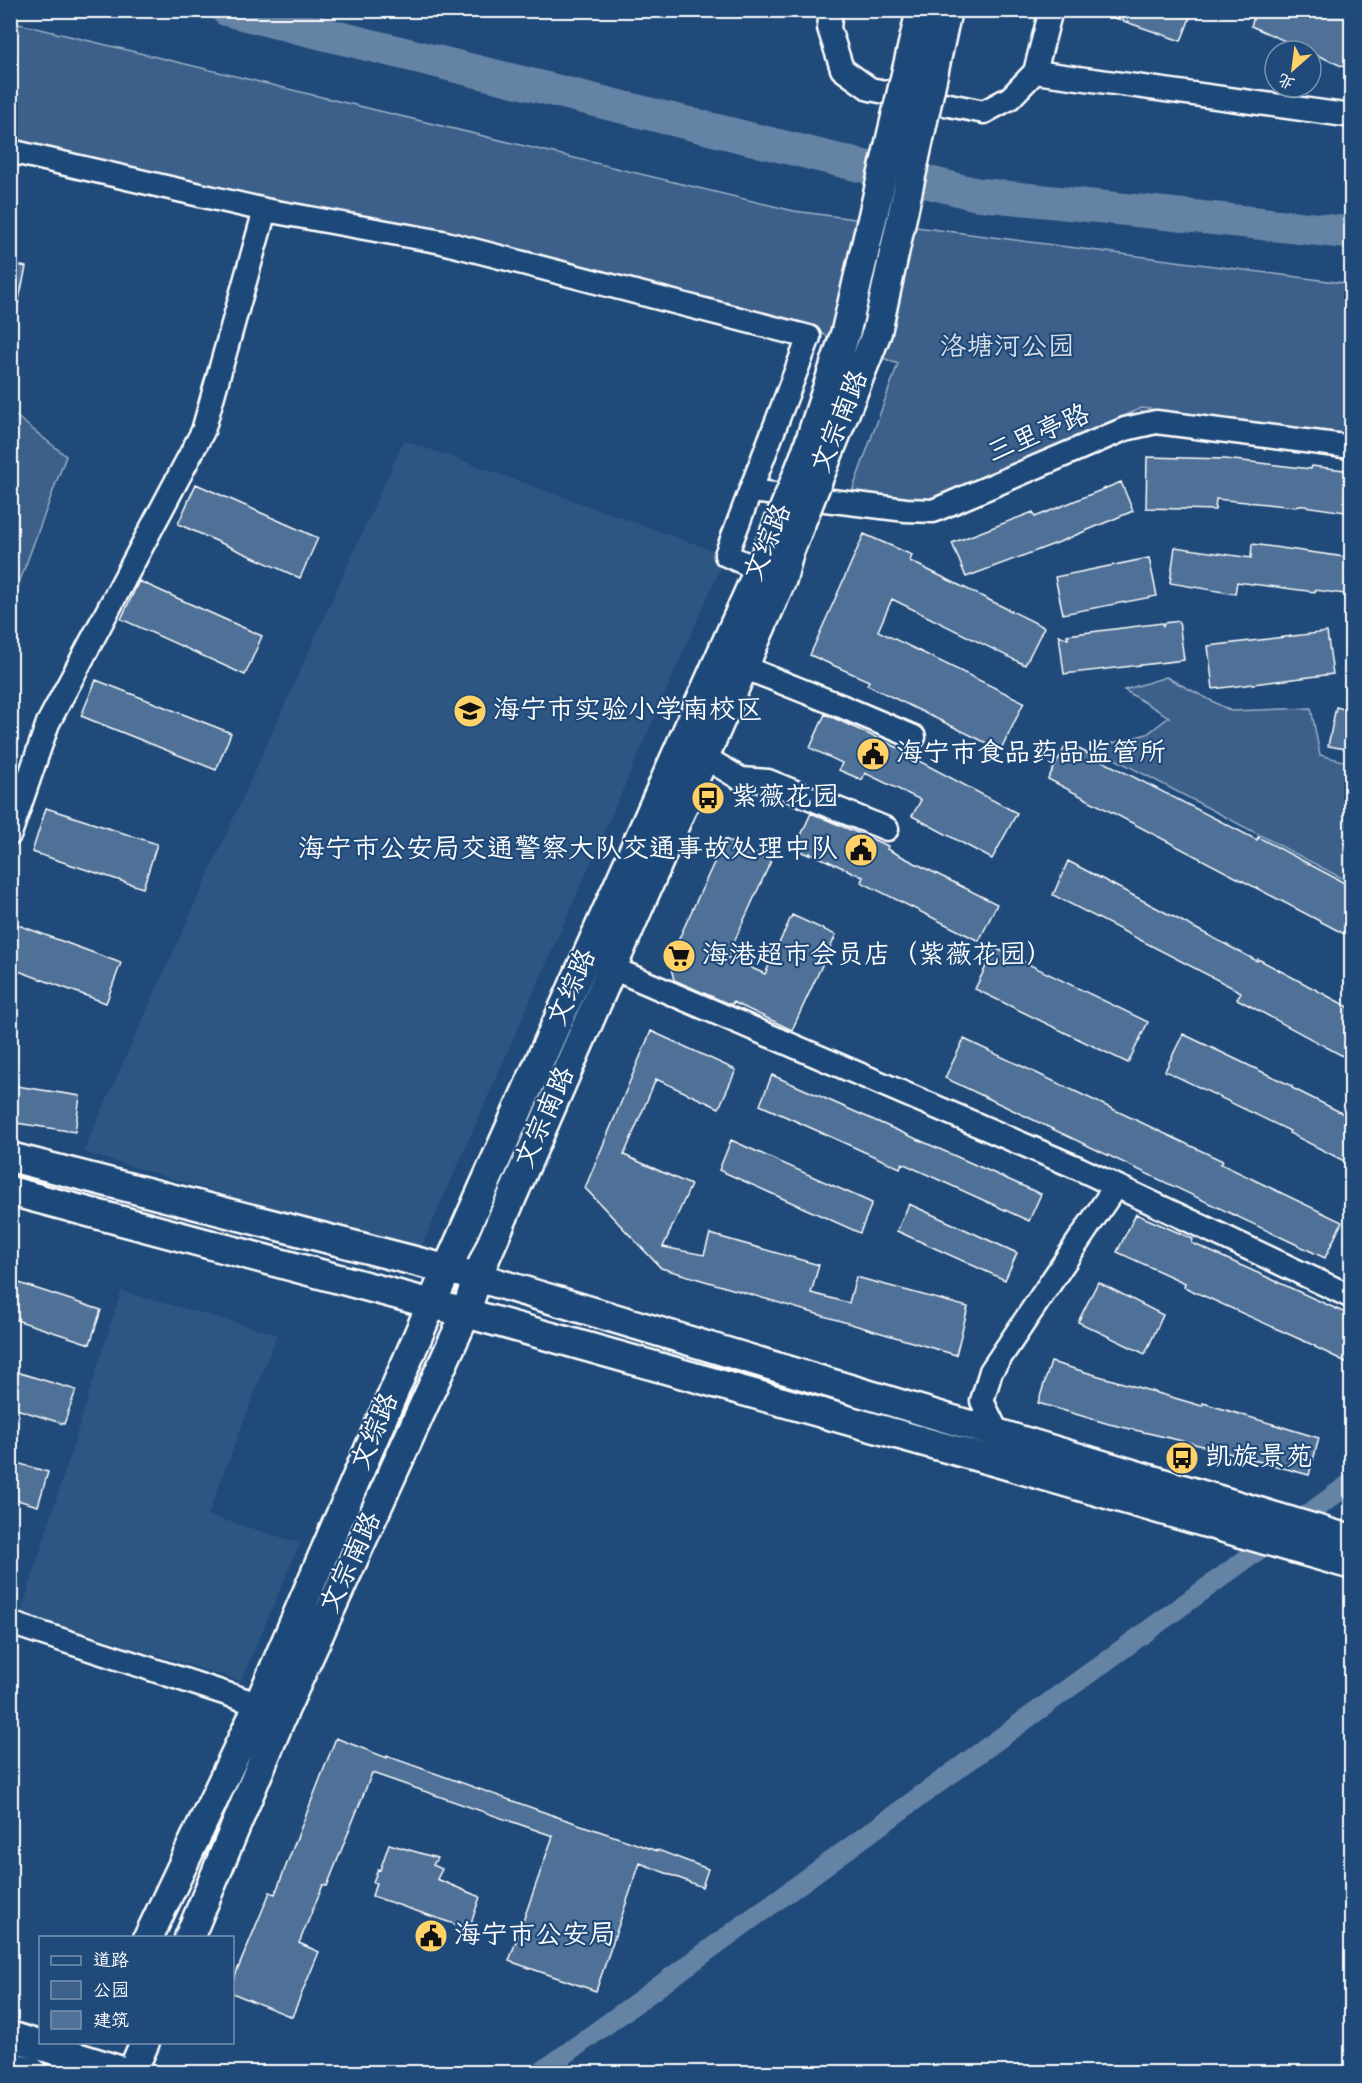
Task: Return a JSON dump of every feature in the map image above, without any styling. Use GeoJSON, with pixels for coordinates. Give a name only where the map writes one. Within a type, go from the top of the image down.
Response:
{"type":"FeatureCollection","features":[{"type":"Feature","properties":{"kind":"main road","name":"文综路"},"geometry":{"type":"LineString","coordinates":[[149,1936],[271,1709],[432,1303],[775,561],[806,453],[846,331],[921,10]]}},
{"type":"Feature","properties":{"kind":"main road","name":"文宗南路"},"geometry":{"type":"LineString","coordinates":[[190,1936],[271,1709],[466,1312],[477,1277],[743,667],[775,561],[877,332],[947,10]]}},
{"type":"Feature","properties":{"kind":"main road"},"geometry":{"type":"LineString","coordinates":[[10,1157],[477,1277],[998,1434],[1240,1521]]}},
{"type":"Feature","properties":{"kind":"main road"},"geometry":{"type":"LineString","coordinates":[[10,1191],[466,1312],[1000,1463],[1240,1521],[1344,1551]]}},
{"type":"Feature","properties":{"kind":"main road"},"geometry":{"type":"LineString","coordinates":[[10,2036],[90,2059],[125,2073]]}},
{"type":"Feature","properties":{"kind":"main road"},"geometry":{"type":"LineString","coordinates":[[132,2073],[145,2044]]}},
{"type":"Feature","properties":{"kind":"main road"},"geometry":{"type":"LineString","coordinates":[[10,2066],[32,2073]]}},
{"type":"Feature","properties":{"kind":"street"},"geometry":{"type":"LineString","coordinates":[[831,10],[829,28],[842,69],[870,89],[984,112],[1010,98],[1035,72],[1051,10]]}},
{"type":"Feature","properties":{"kind":"street"},"geometry":{"type":"LineString","coordinates":[[1035,72],[1352,116]]}},
{"type":"Feature","properties":{"kind":"street"},"geometry":{"type":"LineString","coordinates":[[10,150],[266,210],[442,242],[809,337],[726,555],[775,561]]}},
{"type":"Feature","properties":{"kind":"street"},"geometry":{"type":"LineString","coordinates":[[10,834],[48,723],[203,431],[266,210]]}},
{"type":"Feature","properties":{"kind":"street","name":"三里亭路"},"geometry":{"type":"LineString","coordinates":[[751,491],[906,510],[933,511],[1125,429],[1156,422],[1352,447]]}},
{"type":"Feature","properties":{"kind":"street"},"geometry":{"type":"LineString","coordinates":[[743,667],[841,705],[914,737]]}},
{"type":"Feature","properties":{"kind":"street"},"geometry":{"type":"LineString","coordinates":[[704,757],[741,779],[768,781],[887,829]]}},
{"type":"Feature","properties":{"kind":"street"},"geometry":{"type":"LineString","coordinates":[[612,968],[1078,1168],[1352,1297]]}},
{"type":"Feature","properties":{"kind":"street"},"geometry":{"type":"LineString","coordinates":[[1000,1463],[998,1434],[982,1401],[991,1371],[1116,1187]]}},
{"type":"Feature","properties":{"kind":"street"},"geometry":{"type":"LineString","coordinates":[[10,1623],[271,1709]]}},
{"type":"Feature","properties":{"kind":"shaded area","name":"海宁市实验小学南校区"},"geometry":{"type":"Polygon","coordinates":[[[404,440],[726,555],[419,1253],[83,1152],[404,440]]]}},
{"type":"Feature","properties":{"kind":"shaded area"},"geometry":{"type":"Polygon","coordinates":[[[121,1291],[277,1334],[208,1515],[300,1543],[241,1681],[21,1613],[121,1291]]]}},
{"type":"Feature","properties":{"kind":"green space","name":"洛塘河公园"},"geometry":{"type":"Polygon","coordinates":[[[11,22],[794,211],[1351,284],[1351,435],[1142,408],[932,500],[851,494],[898,364],[807,328],[11,139],[11,22]]]}},
{"type":"Feature","properties":{"kind":"green space"},"geometry":{"type":"Polygon","coordinates":[[[11,412],[66,456],[11,605],[11,412]]]}},
{"type":"Feature","properties":{"kind":"green space"},"geometry":{"type":"Polygon","coordinates":[[[1166,677],[1231,711],[1311,708],[1320,755],[1351,763],[1351,883],[1094,748],[1147,734],[1169,717],[1124,690],[1166,677]]]}},
{"type":"Feature","properties":{"kind":"building"},"geometry":{"type":"Polygon","coordinates":[[[1100,10],[1193,10],[1181,41],[1100,13],[1100,10]]]}},
{"type":"Feature","properties":{"kind":"building"},"geometry":{"type":"Polygon","coordinates":[[[1256,10],[1339,10],[1352,16],[1352,49],[1344,67],[1323,58],[1323,39],[1280,39],[1251,26],[1256,10]]]}},
{"type":"Feature","properties":{"kind":"building"},"geometry":{"type":"Polygon","coordinates":[[[10,263],[26,267],[17,309],[10,308],[10,263]]]}},
{"type":"Feature","properties":{"kind":"building"},"geometry":{"type":"Polygon","coordinates":[[[1147,457],[1225,459],[1311,469],[1312,466],[1352,471],[1352,513],[1297,505],[1296,507],[1216,499],[1215,510],[1146,508],[1147,457]]]}},
{"type":"Feature","properties":{"kind":"building"},"geometry":{"type":"Polygon","coordinates":[[[1121,482],[1133,511],[1057,543],[966,577],[952,543],[1033,512],[1035,517],[1121,482]]]}},
{"type":"Feature","properties":{"kind":"building"},"geometry":{"type":"Polygon","coordinates":[[[196,484],[318,538],[300,578],[178,524],[196,484]]]}},
{"type":"Feature","properties":{"kind":"building"},"geometry":{"type":"Polygon","coordinates":[[[864,534],[912,555],[910,561],[1044,627],[1025,665],[892,599],[878,631],[1024,702],[1001,750],[867,685],[869,681],[810,655],[864,534]]]}},
{"type":"Feature","properties":{"kind":"building"},"geometry":{"type":"Polygon","coordinates":[[[1252,544],[1352,558],[1352,595],[1237,582],[1235,594],[1170,583],[1175,547],[1251,558],[1252,544]]]}},
{"type":"Feature","properties":{"kind":"building"},"geometry":{"type":"Polygon","coordinates":[[[1149,558],[1157,596],[1063,614],[1055,577],[1149,558]]]}},
{"type":"Feature","properties":{"kind":"building"},"geometry":{"type":"Polygon","coordinates":[[[139,581],[262,636],[245,675],[121,619],[139,581]]]}},
{"type":"Feature","properties":{"kind":"building"},"geometry":{"type":"Polygon","coordinates":[[[1179,621],[1184,660],[1064,674],[1059,635],[1068,639],[1067,635],[1162,623],[1163,627],[1164,623],[1179,621]]]}},
{"type":"Feature","properties":{"kind":"building"},"geometry":{"type":"Polygon","coordinates":[[[1327,632],[1333,674],[1213,689],[1208,646],[1327,632]]]}},
{"type":"Feature","properties":{"kind":"building"},"geometry":{"type":"Polygon","coordinates":[[[96,680],[231,733],[216,770],[81,716],[96,680]]]}},
{"type":"Feature","properties":{"kind":"building"},"geometry":{"type":"Polygon","coordinates":[[[1336,707],[1352,711],[1352,750],[1328,746],[1336,707]]]}},
{"type":"Feature","properties":{"kind":"building"},"geometry":{"type":"Polygon","coordinates":[[[825,714],[918,757],[917,760],[1017,813],[992,859],[912,816],[921,800],[865,773],[862,780],[839,770],[842,763],[810,748],[825,714]]]}},
{"type":"Feature","properties":{"kind":"building"},"geometry":{"type":"Polygon","coordinates":[[[1067,743],[1257,840],[1258,837],[1352,887],[1352,938],[1048,779],[1067,743]]]}},
{"type":"Feature","properties":{"kind":"building"},"geometry":{"type":"Polygon","coordinates":[[[46,808],[157,844],[143,888],[32,852],[46,808]]]}},
{"type":"Feature","properties":{"kind":"building"},"geometry":{"type":"Polygon","coordinates":[[[811,813],[888,846],[887,849],[997,904],[979,941],[861,882],[863,877],[810,853],[809,855],[795,849],[811,813]]]}},
{"type":"Feature","properties":{"kind":"building"},"geometry":{"type":"Polygon","coordinates":[[[725,839],[771,861],[727,957],[765,974],[792,915],[836,935],[792,1030],[733,1002],[731,1005],[674,980],[669,960],[725,839]]]}},
{"type":"Feature","properties":{"kind":"building"},"geometry":{"type":"Polygon","coordinates":[[[1068,861],[1352,1009],[1352,1061],[1237,999],[1241,992],[1053,895],[1068,861]]]}},
{"type":"Feature","properties":{"kind":"building"},"geometry":{"type":"Polygon","coordinates":[[[10,922],[121,963],[106,1003],[10,968],[10,922]]]}},
{"type":"Feature","properties":{"kind":"building"},"geometry":{"type":"Polygon","coordinates":[[[995,948],[1148,1022],[1128,1063],[975,989],[995,948]]]}},
{"type":"Feature","properties":{"kind":"building"},"geometry":{"type":"Polygon","coordinates":[[[651,1031],[736,1070],[719,1108],[656,1079],[624,1155],[691,1185],[663,1247],[704,1255],[710,1234],[819,1265],[811,1293],[849,1303],[856,1277],[968,1307],[956,1355],[661,1268],[585,1188],[651,1031]]]}},
{"type":"Feature","properties":{"kind":"building"},"geometry":{"type":"Polygon","coordinates":[[[1183,1034],[1292,1086],[1352,1118],[1352,1165],[1289,1133],[1290,1131],[1165,1071],[1183,1034]]]}},
{"type":"Feature","properties":{"kind":"building"},"geometry":{"type":"Polygon","coordinates":[[[964,1039],[1223,1161],[1221,1164],[1342,1222],[1325,1258],[945,1078],[964,1039]]]}},
{"type":"Feature","properties":{"kind":"building"},"geometry":{"type":"Polygon","coordinates":[[[772,1075],[1041,1194],[1029,1221],[902,1163],[900,1168],[760,1105],[772,1075]]]}},
{"type":"Feature","properties":{"kind":"building"},"geometry":{"type":"Polygon","coordinates":[[[10,1085],[80,1096],[75,1132],[10,1122],[10,1085]]]}},
{"type":"Feature","properties":{"kind":"building"},"geometry":{"type":"Polygon","coordinates":[[[731,1140],[872,1203],[860,1233],[719,1170],[731,1140]]]}},
{"type":"Feature","properties":{"kind":"building"},"geometry":{"type":"Polygon","coordinates":[[[909,1204],[1017,1253],[1005,1280],[897,1231],[909,1204]]]}},
{"type":"Feature","properties":{"kind":"building"},"geometry":{"type":"Polygon","coordinates":[[[1136,1214],[1193,1239],[1192,1243],[1352,1316],[1352,1365],[1184,1287],[1185,1283],[1117,1252],[1136,1214]]]}},
{"type":"Feature","properties":{"kind":"building"},"geometry":{"type":"Polygon","coordinates":[[[10,1280],[101,1310],[90,1344],[10,1318],[10,1280]]]}},
{"type":"Feature","properties":{"kind":"building"},"geometry":{"type":"Polygon","coordinates":[[[1098,1282],[1163,1315],[1145,1354],[1078,1322],[1098,1282]]]}},
{"type":"Feature","properties":{"kind":"building"},"geometry":{"type":"Polygon","coordinates":[[[1051,1362],[1202,1406],[1203,1403],[1319,1438],[1309,1475],[1191,1443],[1109,1424],[1038,1403],[1051,1362]]]}},
{"type":"Feature","properties":{"kind":"building"},"geometry":{"type":"Polygon","coordinates":[[[10,1370],[76,1390],[64,1424],[10,1407],[10,1370]]]}},
{"type":"Feature","properties":{"kind":"building"},"geometry":{"type":"Polygon","coordinates":[[[10,1461],[48,1472],[38,1506],[10,1498],[10,1461]]]}},
{"type":"Feature","properties":{"kind":"building"},"geometry":{"type":"Polygon","coordinates":[[[336,1738],[387,1758],[387,1756],[708,1869],[702,1887],[640,1863],[596,1991],[509,1961],[553,1836],[372,1773],[327,1886],[323,1885],[299,1943],[319,1952],[292,2017],[234,1994],[234,1978],[270,1892],[275,1894],[336,1738]]]}},
{"type":"Feature","properties":{"kind":"building"},"geometry":{"type":"Polygon","coordinates":[[[389,1844],[437,1858],[433,1865],[442,1869],[437,1879],[480,1897],[469,1929],[372,1896],[376,1883],[373,1882],[389,1844]]]}},
{"type":"Feature","properties":{"kind":"waterway"},"geometry":{"type":"LineString","coordinates":[[227,10],[976,194],[1352,233]]}},
{"type":"Feature","properties":{"kind":"waterway"},"geometry":{"type":"LineString","coordinates":[[541,2072],[1352,1482]]}},
{"type":"Feature","properties":{"kind":"place","name":"海宁市实验小学南校区"},"geometry":{"type":"Point","coordinates":[470,711]}},
{"type":"Feature","properties":{"kind":"place","name":"海宁市食品药品监管所"},"geometry":{"type":"Point","coordinates":[873,754]}},
{"type":"Feature","properties":{"kind":"place","name":"紫薇花园"},"geometry":{"type":"Point","coordinates":[708,798]}},
{"type":"Feature","properties":{"kind":"place","name":"海宁市公安局交通警察大队交通事故处理中队"},"geometry":{"type":"Point","coordinates":[861,850]}},
{"type":"Feature","properties":{"kind":"place","name":"海港超市会员店（紫薇花园）"},"geometry":{"type":"Point","coordinates":[679,956]}},
{"type":"Feature","properties":{"kind":"place","name":"凯旋景苑"},"geometry":{"type":"Point","coordinates":[1182,1458]}},
{"type":"Feature","properties":{"kind":"place","name":"海宁市公安局"},"geometry":{"type":"Point","coordinates":[431,1936]}}]}
